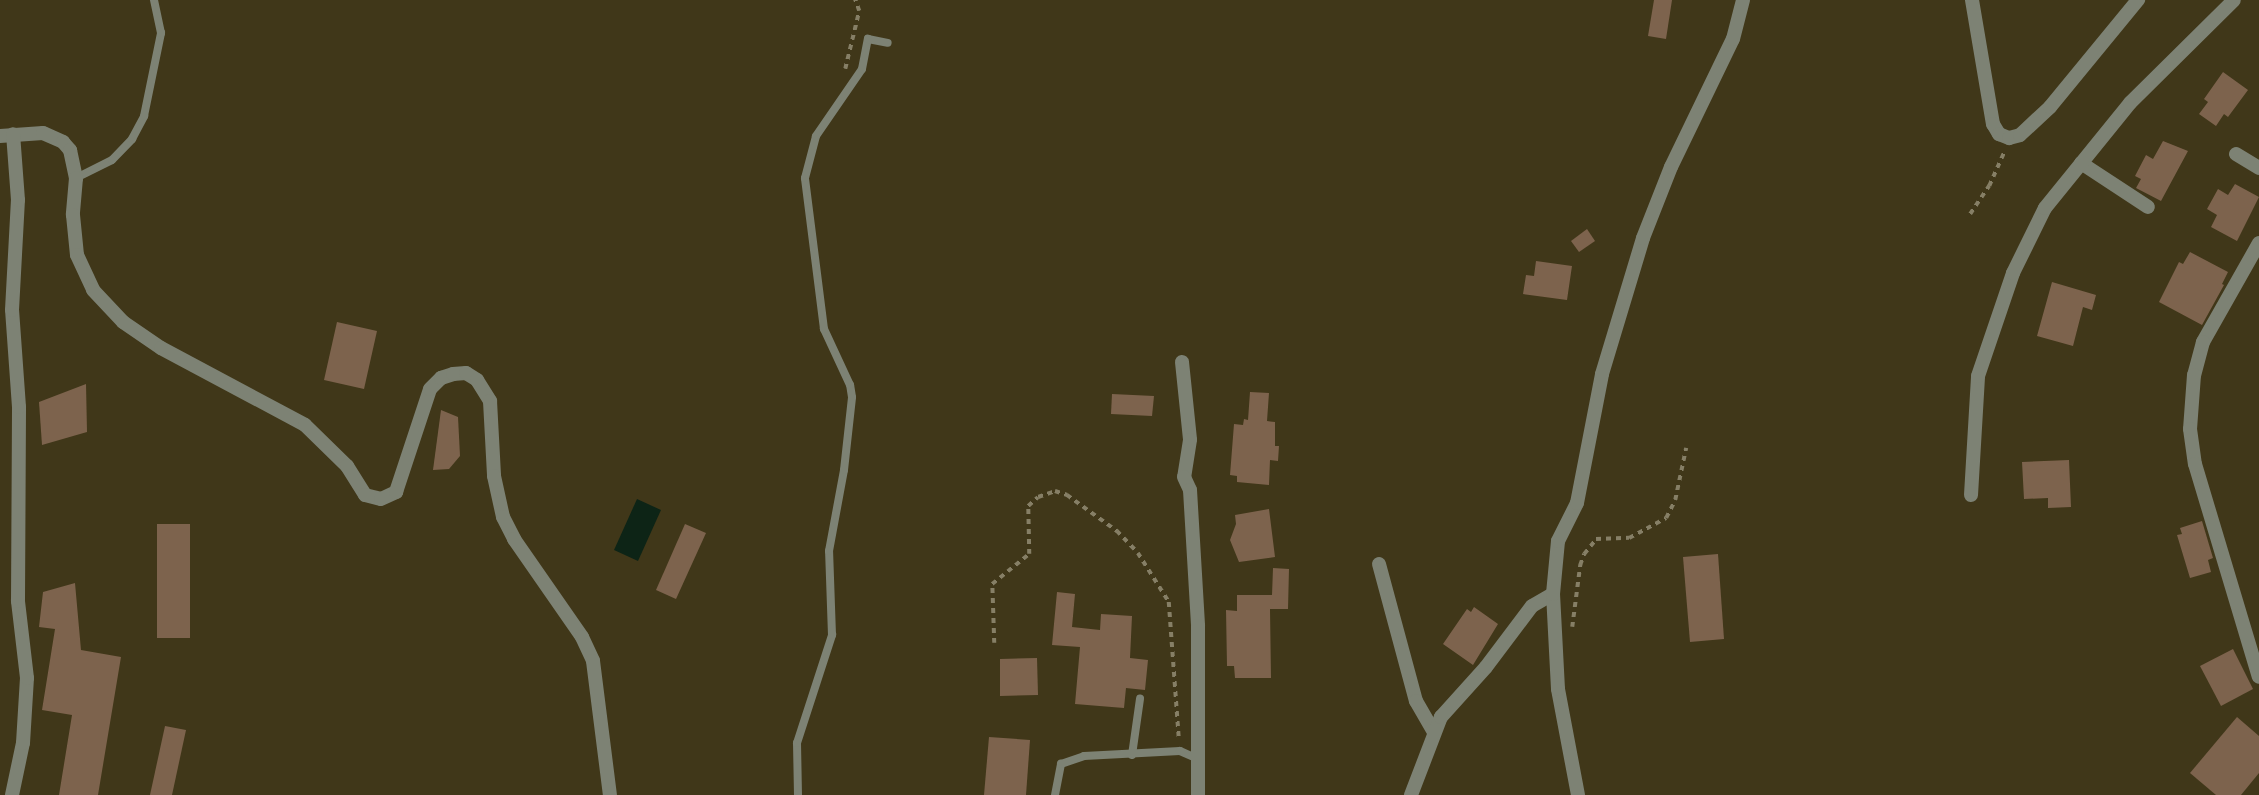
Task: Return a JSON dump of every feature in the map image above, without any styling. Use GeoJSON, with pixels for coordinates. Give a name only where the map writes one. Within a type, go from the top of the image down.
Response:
{"type":"FeatureCollection","features":[{"type":"Feature","properties":{"kind":"street"},"geometry":{"type":"LineString","coordinates":[[1578,795],[1558,689],[1553,594],[1558,541],[1577,503],[1602,374],[1622,302],[1671,167],[1733,39],[1743,0]]}},
{"type":"Feature","properties":{"kind":"street"},"geometry":{"type":"LineString","coordinates":[[1972,0],[1993,124],[1999,134],[2009,138],[2026,131],[2050,107],[2138,0]]}},
{"type":"Feature","properties":{"kind":"street"},"geometry":{"type":"LineString","coordinates":[[1971,495],[1979,376],[2012,272],[2045,208],[2130,103],[2234,0]]}},
{"type":"Feature","properties":{"kind":"street"},"geometry":{"type":"LineString","coordinates":[[12,795],[27,712],[27,678],[18,601],[19,407],[12,310],[18,200],[6,135],[43,133],[63,142],[70,150],[76,178],[74,215],[78,255],[84,273],[100,297],[141,336],[305,425],[347,466],[365,495],[381,499],[396,492],[430,389],[441,378],[453,374],[466,373],[477,380],[490,401],[494,476],[503,517],[514,539],[582,638],[593,661],[610,795]]}},
{"type":"Feature","properties":{"kind":"street"},"geometry":{"type":"LineString","coordinates":[[2236,154],[2259,168]]}},
{"type":"Feature","properties":{"kind":"street"},"geometry":{"type":"LineString","coordinates":[[2081,163],[2148,207]]}},
{"type":"Feature","properties":{"kind":"street"},"geometry":{"type":"LineString","coordinates":[[2259,243],[2203,342],[2194,375],[2190,429],[2195,464],[2259,677]]}},
{"type":"Feature","properties":{"kind":"street"},"geometry":{"type":"LineString","coordinates":[[1182,362],[1190,440],[1184,477],[1190,491],[1198,626],[1198,795]]}},
{"type":"Feature","properties":{"kind":"street"},"geometry":{"type":"LineString","coordinates":[[1379,564],[1416,701],[1433,731]]}},
{"type":"Feature","properties":{"kind":"street"},"geometry":{"type":"LineString","coordinates":[[1411,795],[1433,731],[1532,606],[1553,594]]}},
{"type":"Feature","properties":{"kind":"lane"},"geometry":{"type":"LineString","coordinates":[[76,178],[101,168],[123,150],[144,116],[161,33],[154,0]]}},
{"type":"Feature","properties":{"kind":"lane"},"geometry":{"type":"LineString","coordinates":[[798,795],[797,743],[832,635],[829,551],[852,413],[850,385],[824,329],[805,190],[807,164],[816,136],[862,69],[868,39],[888,43]]}},
{"type":"Feature","properties":{"kind":"lane"},"geometry":{"type":"LineString","coordinates":[[1132,755],[1140,699]]}},
{"type":"Feature","properties":{"kind":"lane"},"geometry":{"type":"LineString","coordinates":[[1055,795],[1061,764],[1084,757],[1180,751],[1196,758]]}},
{"type":"Feature","properties":{"kind":"path"},"geometry":{"type":"LineString","coordinates":[[839,102],[859,11],[855,0]]}},
{"type":"Feature","properties":{"kind":"path"},"geometry":{"type":"LineString","coordinates":[[1970,214],[1989,186],[2009,138]]}},
{"type":"Feature","properties":{"kind":"path"},"geometry":{"type":"LineString","coordinates":[[1571,638],[1580,565],[1584,554],[1596,539],[1629,538],[1666,518],[1675,500],[1686,448]]}},
{"type":"Feature","properties":{"kind":"path"},"geometry":{"type":"LineString","coordinates":[[994,643],[992,584],[1029,554],[1028,506],[1038,497],[1055,491],[1067,495],[1117,531],[1138,553],[1169,602],[1180,751]]}},
{"type":"Feature","properties":{"kind":"shaded area"},"geometry":{"type":"Polygon","coordinates":[[[637,499],[661,510],[638,561],[614,550],[637,499]]]}},
{"type":"Feature","properties":{"kind":"building"},"geometry":{"type":"Polygon","coordinates":[[[1654,0],[1672,0],[1666,39],[1648,36],[1654,0]]]}},
{"type":"Feature","properties":{"kind":"building"},"geometry":{"type":"Polygon","coordinates":[[[2223,72],[2248,90],[2228,117],[2224,114],[2216,126],[2199,114],[2208,102],[2204,99],[2223,72]]]}},
{"type":"Feature","properties":{"kind":"building"},"geometry":{"type":"Polygon","coordinates":[[[2163,141],[2188,151],[2161,201],[2136,188],[2141,179],[2135,176],[2146,155],[2153,159],[2163,141]]]}},
{"type":"Feature","properties":{"kind":"building"},"geometry":{"type":"Polygon","coordinates":[[[2235,184],[2259,197],[2237,241],[2211,227],[2217,215],[2207,209],[2218,189],[2228,195],[2235,184]]]}},
{"type":"Feature","properties":{"kind":"building"},"geometry":{"type":"Polygon","coordinates":[[[1587,229],[1595,241],[1579,252],[1571,241],[1587,229]]]}},
{"type":"Feature","properties":{"kind":"building"},"geometry":{"type":"Polygon","coordinates":[[[2190,252],[2228,272],[2222,284],[2224,285],[2202,325],[2159,302],[2179,262],[2183,264],[2190,252]]]}},
{"type":"Feature","properties":{"kind":"building"},"geometry":{"type":"Polygon","coordinates":[[[1536,261],[1572,266],[1567,300],[1523,294],[1526,275],[1534,276],[1536,261]]]}},
{"type":"Feature","properties":{"kind":"building"},"geometry":{"type":"Polygon","coordinates":[[[2052,282],[2096,295],[2092,310],[2083,307],[2073,346],[2037,336],[2052,282]]]}},
{"type":"Feature","properties":{"kind":"building"},"geometry":{"type":"Polygon","coordinates":[[[337,322],[377,331],[364,389],[324,380],[337,322]]]}},
{"type":"Feature","properties":{"kind":"building"},"geometry":{"type":"Polygon","coordinates":[[[86,384],[87,432],[42,445],[39,402],[86,384]]]}},
{"type":"Feature","properties":{"kind":"building"},"geometry":{"type":"Polygon","coordinates":[[[1250,392],[1269,393],[1267,421],[1275,422],[1275,446],[1279,446],[1278,461],[1270,460],[1269,485],[1237,482],[1237,476],[1230,475],[1234,424],[1243,425],[1244,419],[1248,420],[1250,392]]]}},
{"type":"Feature","properties":{"kind":"building"},"geometry":{"type":"Polygon","coordinates":[[[1112,394],[1154,396],[1152,416],[1111,414],[1112,394]]]}},
{"type":"Feature","properties":{"kind":"building"},"geometry":{"type":"Polygon","coordinates":[[[441,410],[458,417],[460,456],[449,469],[433,470],[441,410]]]}},
{"type":"Feature","properties":{"kind":"building"},"geometry":{"type":"Polygon","coordinates":[[[2069,460],[2071,507],[2048,508],[2048,498],[2024,499],[2022,462],[2069,460]]]}},
{"type":"Feature","properties":{"kind":"building"},"geometry":{"type":"Polygon","coordinates":[[[1269,509],[1275,557],[1239,562],[1230,540],[1236,524],[1235,515],[1269,509]]]}},
{"type":"Feature","properties":{"kind":"building"},"geometry":{"type":"Polygon","coordinates":[[[2202,521],[2213,558],[2208,560],[2211,572],[2190,578],[2177,535],[2182,534],[2180,528],[2202,521]]]}},
{"type":"Feature","properties":{"kind":"building"},"geometry":{"type":"Polygon","coordinates":[[[157,524],[190,524],[190,638],[157,638],[157,524]]]}},
{"type":"Feature","properties":{"kind":"building"},"geometry":{"type":"Polygon","coordinates":[[[685,524],[706,533],[676,599],[656,590],[685,524]]]}},
{"type":"Feature","properties":{"kind":"building"},"geometry":{"type":"Polygon","coordinates":[[[1718,554],[1724,639],[1690,642],[1683,557],[1718,554]]]}},
{"type":"Feature","properties":{"kind":"building"},"geometry":{"type":"Polygon","coordinates":[[[1273,568],[1289,569],[1288,609],[1270,609],[1271,678],[1235,678],[1234,666],[1227,666],[1226,610],[1237,611],[1237,595],[1272,595],[1273,568]]]}},
{"type":"Feature","properties":{"kind":"building"},"geometry":{"type":"Polygon","coordinates":[[[75,583],[81,650],[121,657],[98,795],[59,795],[72,715],[42,710],[55,629],[39,627],[43,592],[75,583]]]}},
{"type":"Feature","properties":{"kind":"building"},"geometry":{"type":"Polygon","coordinates":[[[1057,592],[1075,594],[1072,627],[1100,630],[1101,614],[1132,616],[1130,658],[1148,660],[1145,690],[1126,688],[1124,708],[1075,704],[1080,647],[1052,645],[1057,592]]]}},
{"type":"Feature","properties":{"kind":"building"},"geometry":{"type":"Polygon","coordinates":[[[1474,607],[1498,624],[1473,665],[1443,644],[1467,609],[1471,612],[1474,607]]]}},
{"type":"Feature","properties":{"kind":"building"},"geometry":{"type":"Polygon","coordinates":[[[2233,649],[2253,689],[2221,706],[2200,666],[2233,649]]]}},
{"type":"Feature","properties":{"kind":"building"},"geometry":{"type":"Polygon","coordinates":[[[1037,658],[1038,695],[1000,696],[1000,659],[1037,658]]]}},
{"type":"Feature","properties":{"kind":"building"},"geometry":{"type":"Polygon","coordinates":[[[2237,717],[2259,736],[2259,773],[2241,795],[2216,795],[2190,773],[2237,717]]]}},
{"type":"Feature","properties":{"kind":"building"},"geometry":{"type":"Polygon","coordinates":[[[165,726],[186,730],[172,795],[150,795],[165,726]]]}},
{"type":"Feature","properties":{"kind":"building"},"geometry":{"type":"Polygon","coordinates":[[[989,737],[1030,740],[1026,795],[984,795],[989,737]]]}}]}
